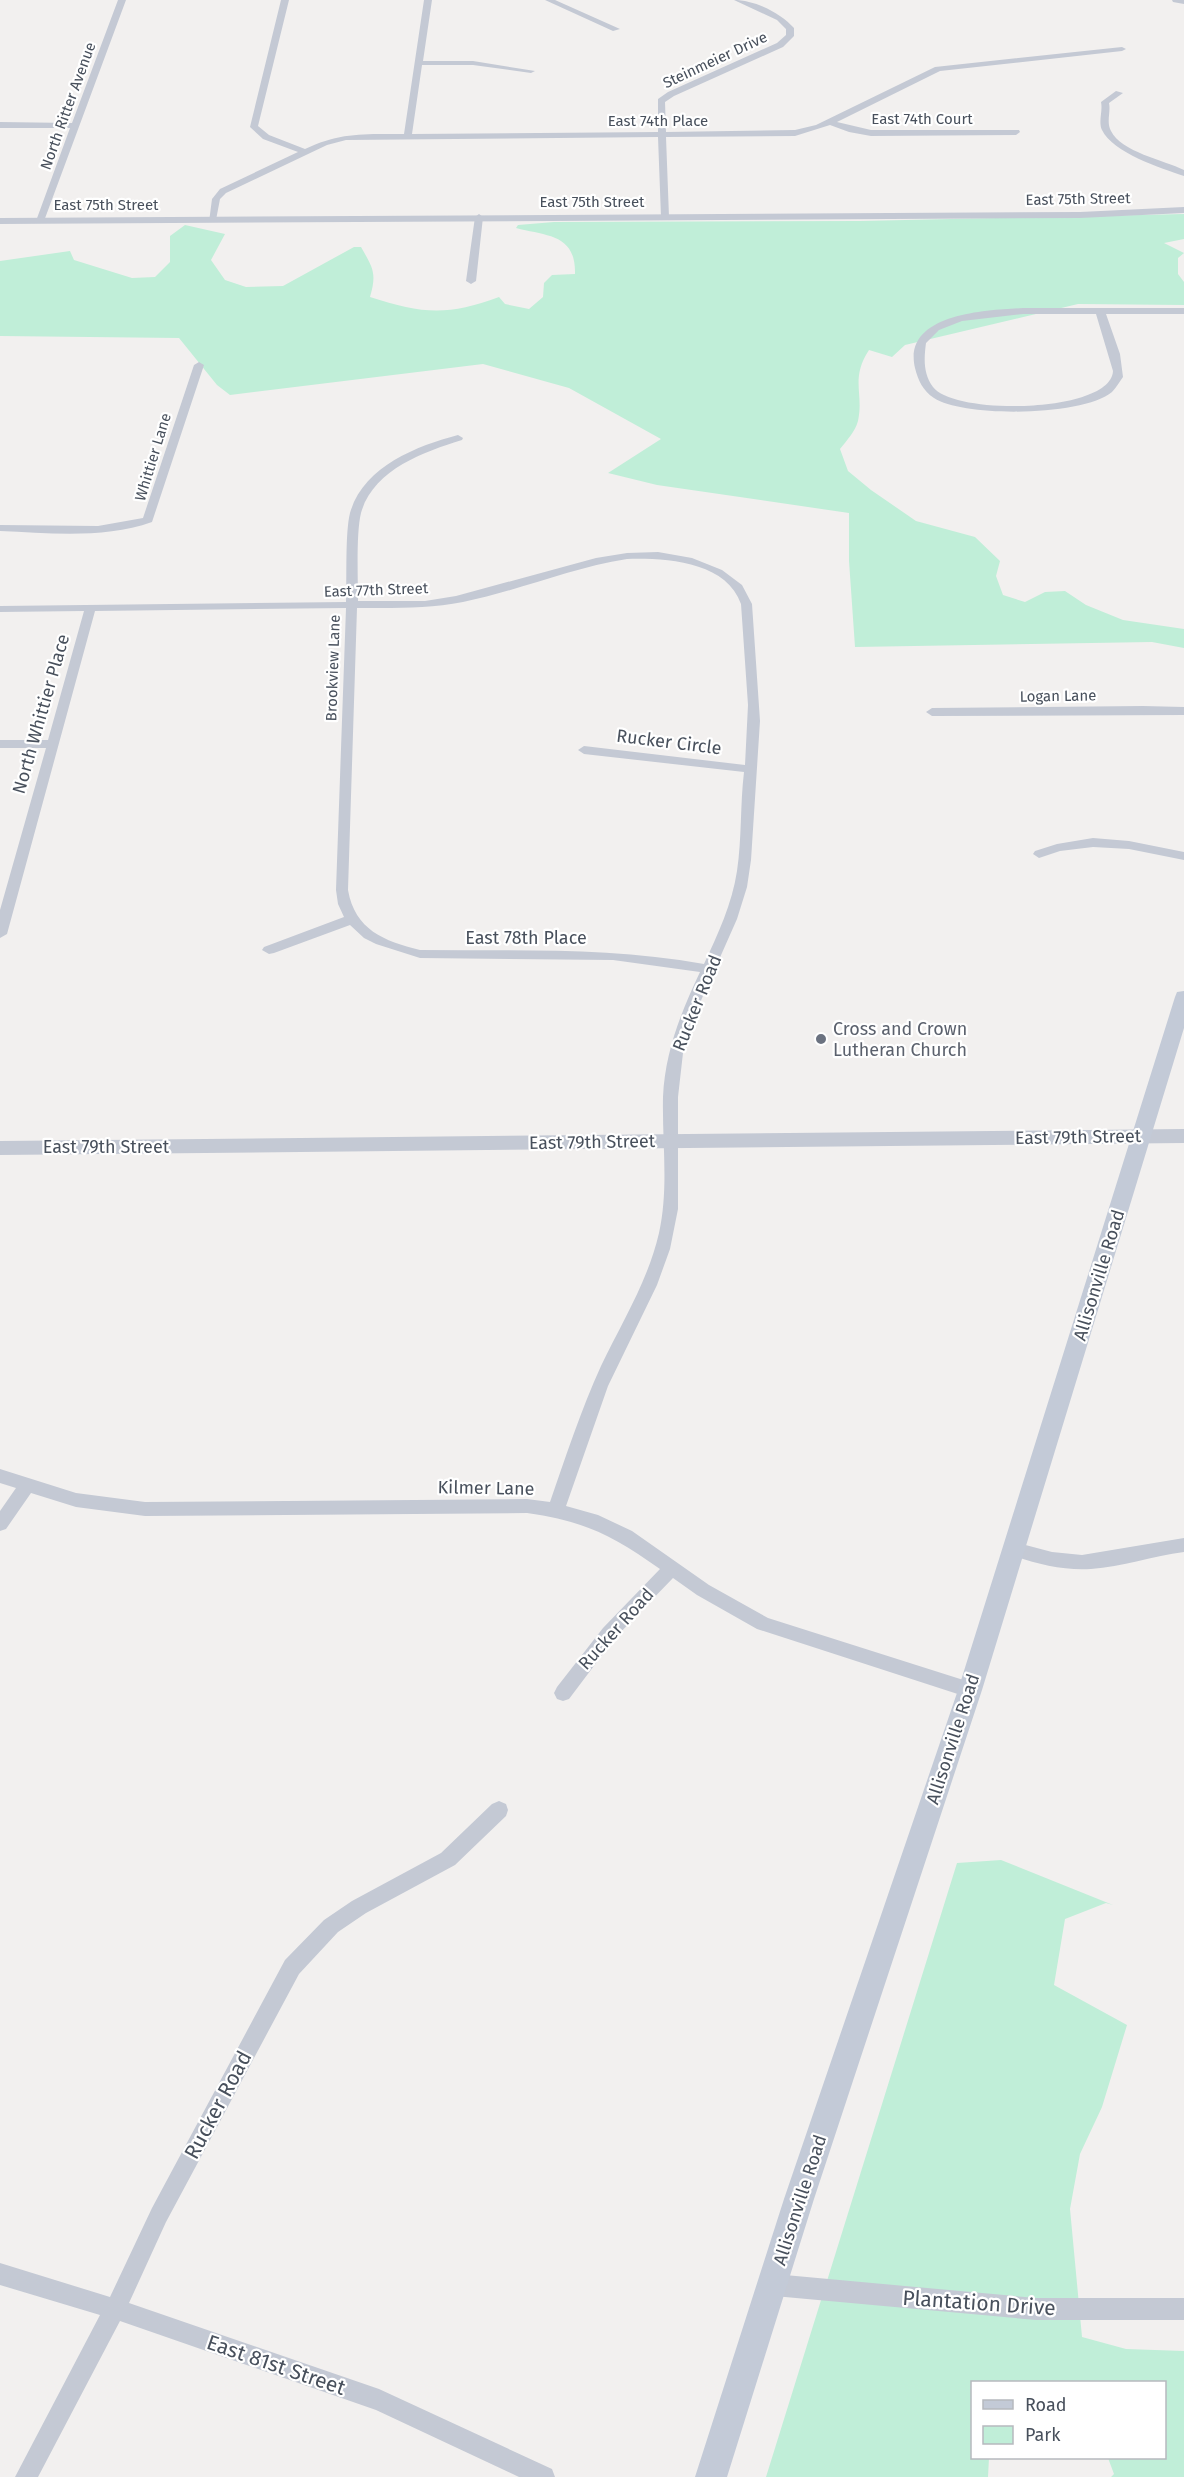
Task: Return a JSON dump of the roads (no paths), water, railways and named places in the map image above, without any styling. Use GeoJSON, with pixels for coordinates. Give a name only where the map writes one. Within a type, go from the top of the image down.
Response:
{"type":"FeatureCollection","features":[{"type":"Feature","properties":{"kind":"main road","name":"Allisonville Road"},"geometry":{"type":"LineString","coordinates":[[711,2477],[774,2285],[799,2199],[970,1690],[1184,997]]}},
{"type":"Feature","properties":{"kind":"street","name":"North Ritter Avenue"},"geometry":{"type":"LineString","coordinates":[[40,221],[122,0]]}},
{"type":"Feature","properties":{"kind":"street"},"geometry":{"type":"LineString","coordinates":[[285,0],[254,124],[256,130],[266,137],[305,152]]}},
{"type":"Feature","properties":{"kind":"street"},"geometry":{"type":"LineString","coordinates":[[408,135],[428,0]]}},
{"type":"Feature","properties":{"kind":"street"},"geometry":{"type":"LineString","coordinates":[[549,0],[616,29]]}},
{"type":"Feature","properties":{"kind":"street","name":"Steinmeier Drive"},"geometry":{"type":"LineString","coordinates":[[665,217],[659,107],[665,97],[777,46],[789,38],[791,29],[785,21],[738,0]]}},
{"type":"Feature","properties":{"kind":"street"},"geometry":{"type":"LineString","coordinates":[[1176,0],[1184,2]]}},
{"type":"Feature","properties":{"kind":"street","name":"East 74th Place"},"geometry":{"type":"LineString","coordinates":[[212,220],[216,199],[223,191],[328,141],[346,137],[795,133],[830,122],[938,69],[1122,49]]}},
{"type":"Feature","properties":{"kind":"street"},"geometry":{"type":"LineString","coordinates":[[419,63],[477,63],[531,71]]}},
{"type":"Feature","properties":{"kind":"street"},"geometry":{"type":"LineString","coordinates":[[1119,93],[1105,102],[1107,107],[1104,119],[1108,133],[1118,144],[1184,173]]}},
{"type":"Feature","properties":{"kind":"street","name":"East 74th Court"},"geometry":{"type":"LineString","coordinates":[[830,122],[852,130],[871,133],[1016,132]]}},
{"type":"Feature","properties":{"kind":"street"},"geometry":{"type":"LineString","coordinates":[[0,125],[75,126]]}},
{"type":"Feature","properties":{"kind":"street","name":"East 75th Street"},"geometry":{"type":"LineString","coordinates":[[0,221],[1080,215],[1184,210]]}},
{"type":"Feature","properties":{"kind":"street"},"geometry":{"type":"LineString","coordinates":[[471,281],[479,217]]}},
{"type":"Feature","properties":{"kind":"street"},"geometry":{"type":"LineString","coordinates":[[1100,311],[1118,373],[1113,385],[1097,398],[1062,406],[980,407],[946,400],[931,392],[923,382],[918,357],[920,343],[933,330],[952,320],[994,312],[1100,311],[1184,311]]}},
{"type":"Feature","properties":{"kind":"street","name":"Whittier Lane"},"geometry":{"type":"LineString","coordinates":[[0,528],[79,529],[139,524],[148,520],[167,456],[199,365]]}},
{"type":"Feature","properties":{"kind":"street","name":"Brookview Lane"},"geometry":{"type":"LineString","coordinates":[[352,920],[345,908],[342,890],[350,607],[355,515],[363,496],[379,477],[399,462],[458,438]]}},
{"type":"Feature","properties":{"kind":"street","name":"East 77th Street"},"geometry":{"type":"LineString","coordinates":[[0,609],[412,605],[474,596],[581,564],[641,556],[678,558],[707,566],[739,588]]}},
{"type":"Feature","properties":{"kind":"street","name":"Rucker Road"},"geometry":{"type":"LineString","coordinates":[[555,1510],[597,1394],[646,1294],[660,1257],[672,1201],[670,1094],[676,1053],[685,1022],[732,914],[743,873],[754,733],[748,606],[739,588]]}},
{"type":"Feature","properties":{"kind":"street","name":"North Whittier Place"},"geometry":{"type":"LineString","coordinates":[[0,934],[4,906],[90,609]]}},
{"type":"Feature","properties":{"kind":"street","name":"Logan Lane"},"geometry":{"type":"LineString","coordinates":[[932,712],[1184,711]]}},
{"type":"Feature","properties":{"kind":"street"},"geometry":{"type":"LineString","coordinates":[[0,744],[52,744]]}},
{"type":"Feature","properties":{"kind":"street","name":"Rucker Circle"},"geometry":{"type":"LineString","coordinates":[[584,750],[750,769]]}},
{"type":"Feature","properties":{"kind":"street"},"geometry":{"type":"LineString","coordinates":[[1039,854],[1079,844],[1116,842],[1184,856]]}},
{"type":"Feature","properties":{"kind":"street"},"geometry":{"type":"LineString","coordinates":[[269,950],[352,920]]}},
{"type":"Feature","properties":{"kind":"street","name":"East 78th Place"},"geometry":{"type":"LineString","coordinates":[[352,920],[363,932],[379,942],[420,954],[613,956],[657,960],[709,969]]}},
{"type":"Feature","properties":{"kind":"street","name":"East 79th Street"},"geometry":{"type":"LineString","coordinates":[[0,1148],[1184,1136]]}},
{"type":"Feature","properties":{"kind":"street","name":"Kilmer Lane"},"geometry":{"type":"LineString","coordinates":[[0,1476],[76,1500],[145,1509],[526,1506],[555,1510],[592,1520],[626,1536],[728,1606],[763,1624],[970,1690]]}},
{"type":"Feature","properties":{"kind":"street"},"geometry":{"type":"LineString","coordinates":[[0,1524],[27,1486]]}},
{"type":"Feature","properties":{"kind":"street"},"geometry":{"type":"LineString","coordinates":[[1014,1549],[1063,1561],[1092,1562],[1157,1548],[1184,1545]]}},
{"type":"Feature","properties":{"kind":"street","name":"Rucker Road"},"geometry":{"type":"LineString","coordinates":[[562,1693],[609,1633],[672,1568]]}},
{"type":"Feature","properties":{"kind":"street","name":"Rucker Road"},"geometry":{"type":"LineString","coordinates":[[26,2477],[115,2309],[159,2215],[292,1967],[331,1926],[359,1907],[448,1859],[499,1810]]}},
{"type":"Feature","properties":{"kind":"street","name":"East 81st Street"},"geometry":{"type":"LineString","coordinates":[[0,2274],[115,2309],[379,2400],[544,2477]]}},
{"type":"Feature","properties":{"kind":"street","name":"Plantation Drive"},"geometry":{"type":"LineString","coordinates":[[774,2285],[1036,2309],[1184,2309]]}},
{"type":"Feature","properties":{"kind":"place","name":"Cross and Crown Lutheran Church"},"geometry":{"type":"Point","coordinates":[821,1039]}}]}
